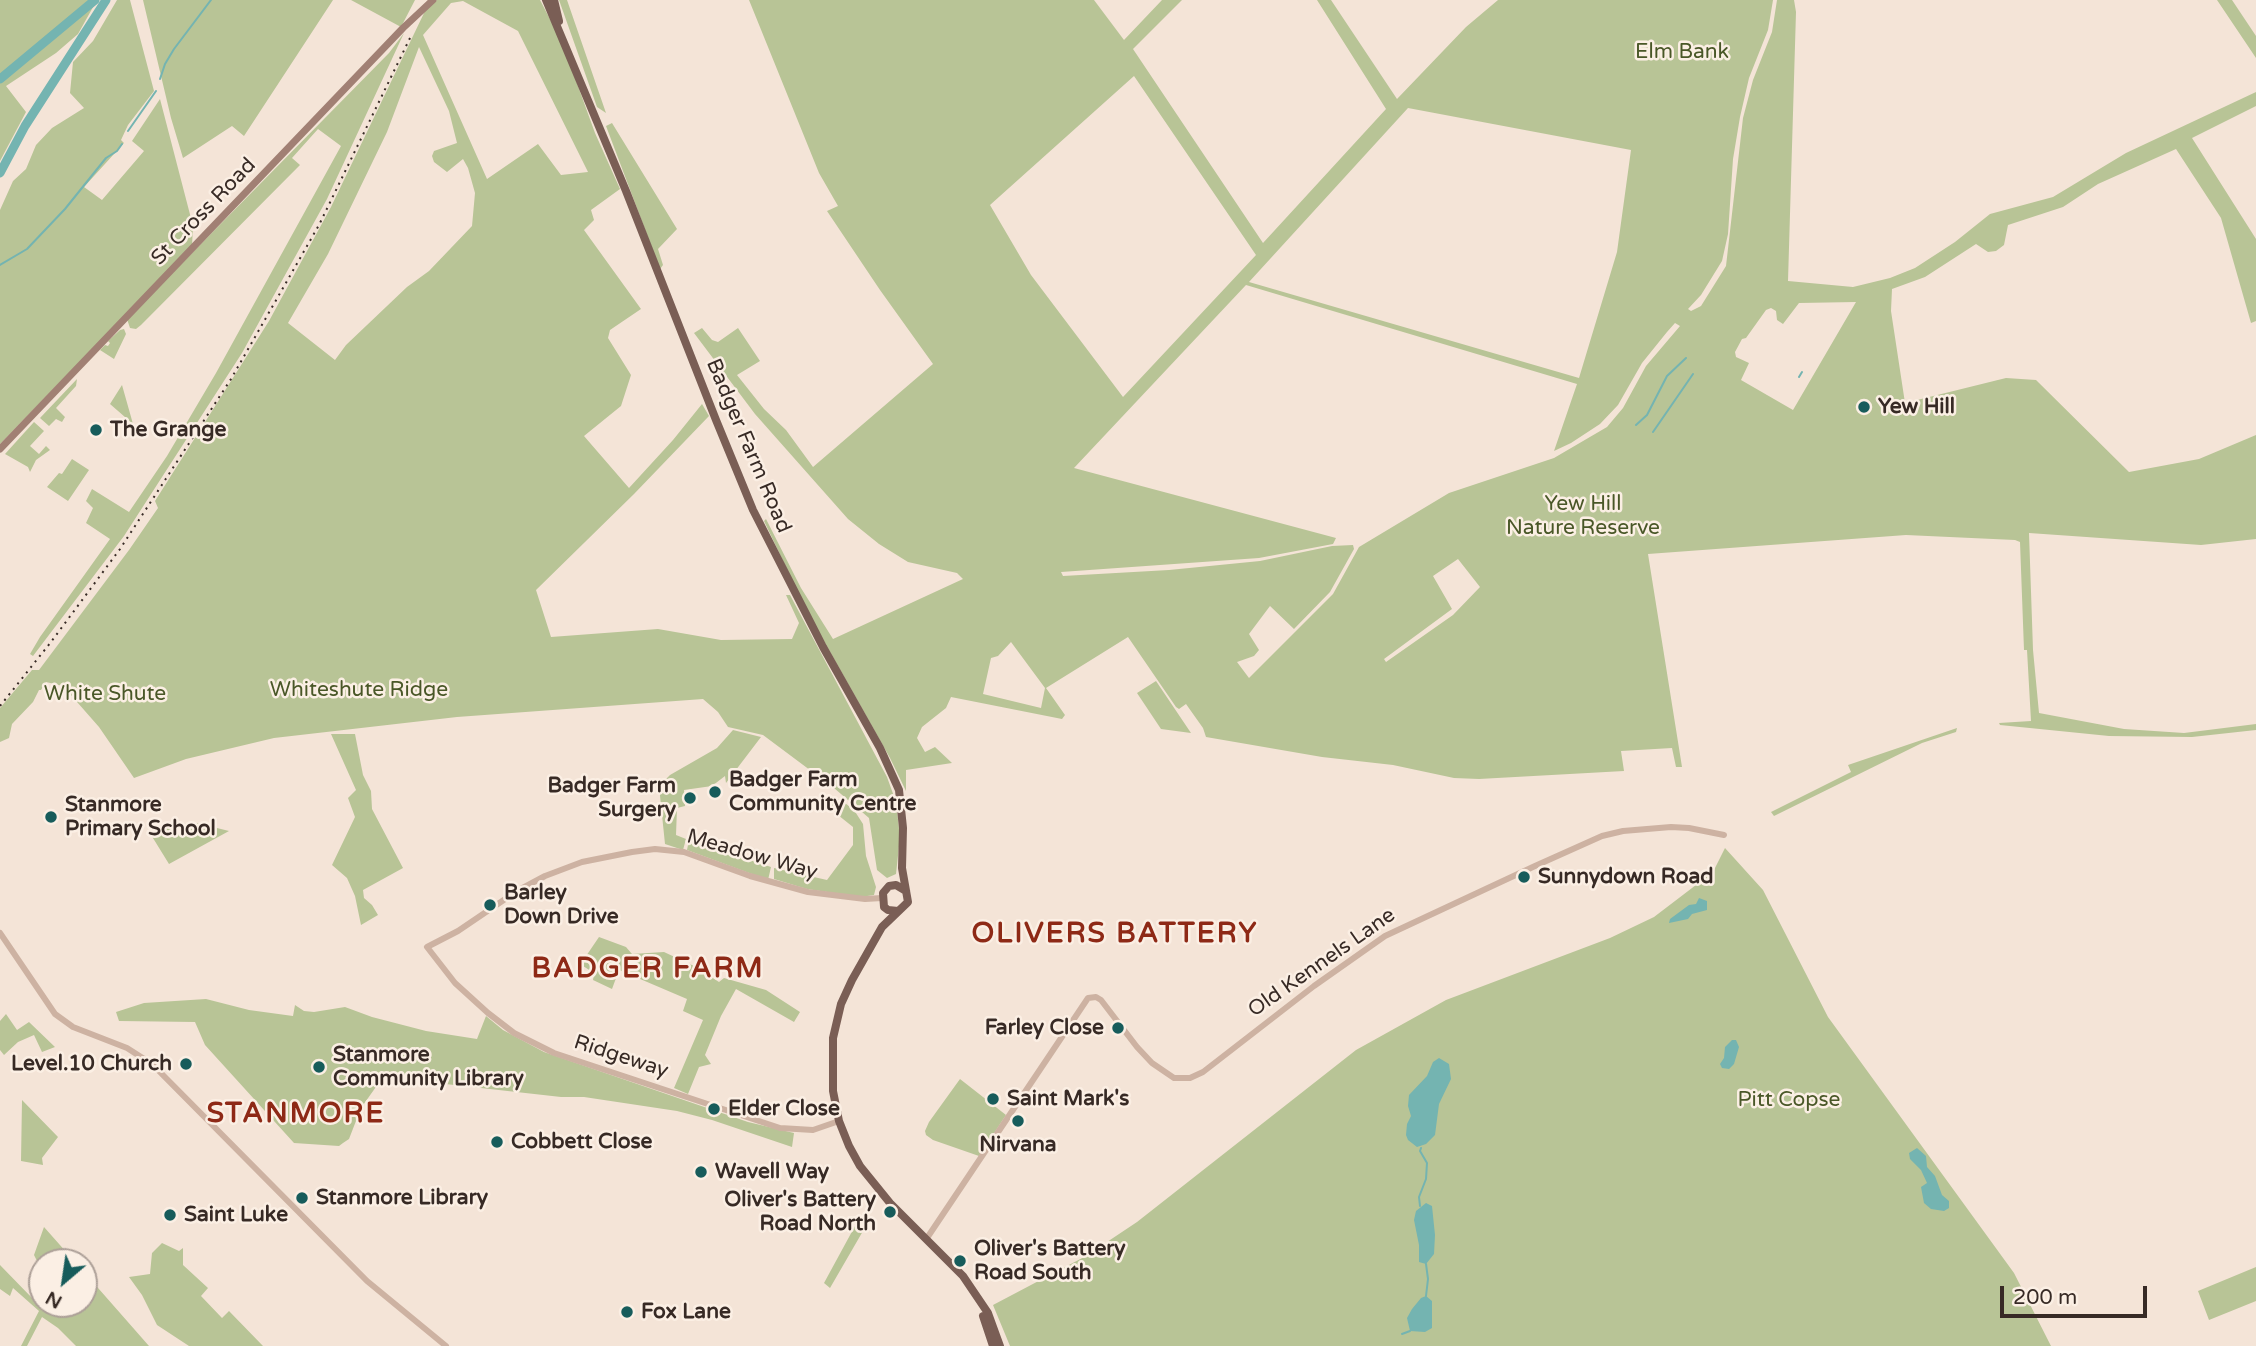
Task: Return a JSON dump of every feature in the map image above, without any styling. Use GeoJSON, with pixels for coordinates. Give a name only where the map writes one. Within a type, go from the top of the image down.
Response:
{"type":"FeatureCollection","features":[{"type":"Feature","properties":{"kind":"main road","name":"St Cross Road"},"geometry":{"type":"LineString","coordinates":[[0,449],[403,27],[433,0]]}},
{"type":"Feature","properties":{"kind":"main road","name":"Badger Farm Road"},"geometry":{"type":"LineString","coordinates":[[546,0],[561,31],[753,510],[811,625],[880,748],[896,782],[903,816],[902,868],[906,891]]}},
{"type":"Feature","properties":{"kind":"main road","name":"Badger Farm Road"},"geometry":{"type":"LineString","coordinates":[[554,0],[561,31]]}},
{"type":"Feature","properties":{"kind":"main road"},"geometry":{"type":"LineString","coordinates":[[883,927],[888,910],[881,898],[902,868]]}},
{"type":"Feature","properties":{"kind":"main road"},"geometry":{"type":"LineString","coordinates":[[889,886],[896,885],[906,891],[908,902],[883,927],[852,980],[836,1024],[831,1071],[839,1121],[853,1155],[868,1176],[890,1203],[953,1263],[981,1301],[1000,1346]]}},
{"type":"Feature","properties":{"kind":"main road"},"geometry":{"type":"LineString","coordinates":[[888,910],[898,911]]}},
{"type":"Feature","properties":{"kind":"main road"},"geometry":{"type":"LineString","coordinates":[[953,1263],[984,1318],[993,1346]]}},
{"type":"Feature","properties":{"kind":"street","name":"Old Kennels Lane"},"geometry":{"type":"LineString","coordinates":[[928,1238],[1088,998],[1097,997],[1153,1063],[1174,1078],[1190,1078],[1203,1072],[1314,986],[1385,936],[1535,866],[1602,836],[1623,831],[1671,827],[1724,835]]}},
{"type":"Feature","properties":{"kind":"street","name":"Meadow Way"},"geometry":{"type":"LineString","coordinates":[[427,947],[472,923],[517,891],[545,876],[582,862],[655,849],[684,852],[750,876],[808,892],[865,899],[881,898]]}},
{"type":"Feature","properties":{"kind":"street"},"geometry":{"type":"LineString","coordinates":[[0,933],[55,1014],[72,1027],[127,1048],[152,1064],[367,1281],[446,1346]]}},
{"type":"Feature","properties":{"kind":"street","name":"Ridgeway"},"geometry":{"type":"LineString","coordinates":[[427,947],[480,1007],[508,1028],[541,1047],[761,1123],[803,1130],[823,1128],[839,1121]]}},
{"type":"Feature","properties":{"kind":"green space"},"geometry":{"type":"Polygon","coordinates":[[[0,0],[97,0],[78,34],[56,53],[6,86],[26,112],[0,161],[0,0]]]}},
{"type":"Feature","properties":{"kind":"green space"},"geometry":{"type":"Polygon","coordinates":[[[117,0],[130,0],[154,91],[128,125],[121,140],[124,143],[84,187],[102,200],[144,151],[132,141],[160,99],[193,226],[192,246],[0,444],[0,210],[13,181],[26,169],[36,145],[52,128],[84,108],[70,93],[73,62],[93,41],[117,0]]]}},
{"type":"Feature","properties":{"kind":"green space"},"geometry":{"type":"Polygon","coordinates":[[[143,0],[333,0],[244,136],[232,126],[183,158],[143,0]]]}},
{"type":"Feature","properties":{"kind":"green space"},"geometry":{"type":"Polygon","coordinates":[[[351,0],[415,0],[401,27],[351,0]]]}},
{"type":"Feature","properties":{"kind":"green space"},"geometry":{"type":"Polygon","coordinates":[[[437,0],[540,0],[562,42],[595,133],[620,189],[591,210],[594,220],[584,230],[641,309],[610,330],[608,338],[631,375],[621,406],[584,436],[629,488],[702,404],[709,416],[536,590],[551,637],[658,629],[721,640],[792,639],[799,623],[786,595],[790,595],[887,777],[896,802],[900,837],[896,874],[887,878],[877,870],[869,818],[763,735],[728,727],[718,712],[703,699],[457,717],[274,738],[186,759],[134,778],[99,727],[63,686],[46,682],[33,702],[12,724],[9,738],[0,742],[0,708],[32,670],[39,670],[129,550],[158,508],[155,501],[269,321],[331,207],[425,11],[437,0]],[[463,1],[451,3],[423,35],[487,179],[538,144],[561,175],[588,172],[518,31],[463,1]],[[419,47],[387,132],[328,254],[288,323],[335,360],[346,345],[407,287],[429,271],[472,226],[475,193],[463,159],[447,172],[434,162],[432,156],[434,151],[457,143],[449,111],[419,47]]]}},
{"type":"Feature","properties":{"kind":"green space"},"geometry":{"type":"Polygon","coordinates":[[[559,0],[567,0],[606,113],[597,107],[559,0]]]}},
{"type":"Feature","properties":{"kind":"green space"},"geometry":{"type":"Polygon","coordinates":[[[749,0],[1094,0],[1124,40],[1162,0],[1182,0],[1133,49],[1263,243],[1386,109],[1317,0],[1331,0],[1397,99],[1466,27],[1498,0],[1773,0],[1768,30],[1749,78],[1740,117],[1733,159],[1728,234],[1722,261],[1701,295],[1688,309],[1691,311],[1701,306],[1726,266],[1743,118],[1753,80],[1772,32],[1777,0],[1794,0],[1796,12],[1788,281],[1853,287],[1890,278],[1915,268],[1955,242],[1990,214],[2053,197],[2126,153],[2256,92],[2256,106],[2192,138],[2256,239],[2256,321],[2251,323],[2221,218],[2176,149],[2098,184],[2063,207],[2008,225],[2004,245],[1996,251],[1988,252],[1976,244],[1925,277],[1892,289],[1891,311],[1905,403],[2006,378],[2036,380],[2129,472],[2199,459],[2256,435],[2256,539],[2201,545],[2029,533],[2033,650],[2039,713],[2124,729],[2184,733],[2256,724],[2256,730],[2192,737],[2109,736],[2000,725],[1999,723],[2031,721],[2027,650],[2024,650],[2020,542],[1906,535],[1648,554],[1682,767],[1676,767],[1672,748],[1621,751],[1624,771],[1454,778],[1393,765],[1322,757],[1206,737],[1186,704],[1179,709],[1176,707],[1128,637],[1046,688],[1065,715],[1062,719],[951,697],[946,708],[922,727],[917,738],[925,752],[935,747],[952,763],[906,770],[906,791],[807,611],[764,521],[766,519],[801,588],[833,639],[963,579],[957,573],[908,562],[879,544],[848,519],[755,414],[694,333],[702,328],[712,340],[718,342],[738,328],[760,361],[737,375],[764,409],[786,430],[813,467],[933,364],[827,211],[838,206],[819,173],[749,0]],[[1134,76],[990,205],[1031,275],[1123,397],[1256,255],[1134,76]],[[1408,108],[1249,282],[1579,378],[1617,252],[1631,150],[1408,108]],[[1246,285],[1074,468],[1336,538],[1333,544],[1259,558],[1061,572],[1063,576],[1260,561],[1332,546],[1353,545],[1354,549],[1330,592],[1294,629],[1270,606],[1249,634],[1259,650],[1254,656],[1237,662],[1249,678],[1333,594],[1359,547],[1449,493],[1554,458],[1607,427],[1623,408],[1646,366],[1680,326],[1675,323],[1667,332],[1642,363],[1618,405],[1600,424],[1554,451],[1577,384],[1246,285]],[[1856,302],[1799,303],[1783,324],[1777,320],[1776,311],[1771,308],[1766,310],[1735,352],[1736,357],[1749,363],[1741,380],[1793,410],[1856,302]],[[1458,559],[1433,576],[1452,609],[1384,659],[1386,662],[1453,615],[1480,587],[1458,559]],[[1011,642],[998,656],[991,658],[983,694],[1041,708],[1045,688],[1011,642]]]}},
{"type":"Feature","properties":{"kind":"green space"},"geometry":{"type":"Polygon","coordinates":[[[2217,0],[2232,0],[2256,36],[2256,58],[2217,0]]]}},
{"type":"Feature","properties":{"kind":"green space"},"geometry":{"type":"Polygon","coordinates":[[[404,33],[327,199],[242,353],[124,536],[33,656],[30,654],[40,637],[110,539],[86,523],[93,508],[86,501],[92,489],[129,512],[167,456],[216,373],[341,146],[318,129],[292,158],[300,165],[141,325],[136,329],[130,328],[127,319],[389,53],[404,33]]]}},
{"type":"Feature","properties":{"kind":"green space"},"geometry":{"type":"Polygon","coordinates":[[[612,123],[677,229],[658,249],[663,265],[660,269],[606,126],[612,123]]]}},
{"type":"Feature","properties":{"kind":"green space"},"geometry":{"type":"Polygon","coordinates":[[[124,329],[126,334],[114,359],[100,350],[105,345],[108,346],[108,341],[124,329]]]}},
{"type":"Feature","properties":{"kind":"green space"},"geometry":{"type":"Polygon","coordinates":[[[77,379],[76,386],[56,408],[65,417],[62,422],[56,419],[49,426],[40,418],[77,379]]]}},
{"type":"Feature","properties":{"kind":"green space"},"geometry":{"type":"Polygon","coordinates":[[[122,385],[133,424],[110,404],[122,385]]]}},
{"type":"Feature","properties":{"kind":"green space"},"geometry":{"type":"Polygon","coordinates":[[[34,422],[44,431],[30,446],[39,454],[46,446],[50,450],[36,460],[30,472],[28,467],[5,454],[34,422]]]}},
{"type":"Feature","properties":{"kind":"green space"},"geometry":{"type":"Polygon","coordinates":[[[72,459],[89,470],[68,501],[47,487],[59,473],[62,474],[72,459]]]}},
{"type":"Feature","properties":{"kind":"green space"},"geometry":{"type":"Polygon","coordinates":[[[1156,681],[1191,733],[1161,729],[1137,693],[1156,681]]]}},
{"type":"Feature","properties":{"kind":"green space"},"geometry":{"type":"Polygon","coordinates":[[[1957,728],[1956,732],[1922,743],[1774,816],[1771,812],[1851,772],[1848,765],[1957,728]]]}},
{"type":"Feature","properties":{"kind":"green space"},"geometry":{"type":"Polygon","coordinates":[[[733,730],[761,737],[726,783],[725,776],[712,786],[684,790],[685,806],[677,808],[676,835],[686,839],[683,850],[665,844],[659,786],[670,775],[717,748],[733,730]]]}},
{"type":"Feature","properties":{"kind":"green space"},"geometry":{"type":"Polygon","coordinates":[[[331,734],[355,734],[363,775],[371,791],[372,809],[403,868],[363,890],[364,898],[378,915],[361,925],[355,896],[347,878],[332,865],[355,817],[348,798],[356,790],[331,734]]]}},
{"type":"Feature","properties":{"kind":"green space"},"geometry":{"type":"Polygon","coordinates":[[[830,796],[854,810],[863,824],[866,856],[876,887],[874,895],[861,897],[807,889],[774,879],[774,868],[827,880],[853,845],[853,827],[823,803],[830,796]]]}},
{"type":"Feature","properties":{"kind":"green space"},"geometry":{"type":"Polygon","coordinates":[[[197,823],[229,831],[169,864],[148,830],[165,825],[197,823]]]}},
{"type":"Feature","properties":{"kind":"green space"},"geometry":{"type":"Polygon","coordinates":[[[689,840],[771,867],[768,880],[687,850],[689,840]]]}},
{"type":"Feature","properties":{"kind":"green space","name":"Pitt Copse"},"geometry":{"type":"Polygon","coordinates":[[[1725,848],[1763,890],[1828,1017],[2014,1273],[2051,1346],[1010,1346],[993,1305],[1086,1256],[1137,1222],[1356,1050],[1446,1000],[1610,938],[1654,917],[1713,872],[1725,848]]]}},
{"type":"Feature","properties":{"kind":"green space"},"geometry":{"type":"Polygon","coordinates":[[[599,937],[626,947],[632,954],[664,952],[719,982],[724,978],[766,990],[800,1012],[794,1022],[736,989],[705,1055],[711,1064],[699,1067],[688,1094],[674,1088],[703,1020],[683,1011],[687,999],[619,970],[612,989],[593,980],[594,973],[583,966],[582,962],[599,937]]]}},
{"type":"Feature","properties":{"kind":"green space"},"geometry":{"type":"Polygon","coordinates":[[[206,999],[249,1010],[293,1016],[295,1005],[304,1011],[314,1012],[345,1007],[426,1031],[477,1039],[486,1016],[503,1030],[544,1052],[748,1122],[794,1133],[792,1147],[677,1111],[584,1097],[561,1097],[383,1077],[361,1108],[349,1139],[339,1146],[294,1143],[205,1045],[195,1022],[119,1021],[116,1012],[144,1003],[206,999]]]}},
{"type":"Feature","properties":{"kind":"green space"},"geometry":{"type":"Polygon","coordinates":[[[6,1014],[17,1030],[29,1022],[55,1047],[42,1052],[34,1035],[18,1042],[4,1055],[0,1050],[0,1021],[6,1014]]]}},
{"type":"Feature","properties":{"kind":"green space"},"geometry":{"type":"Polygon","coordinates":[[[960,1079],[1006,1115],[979,1156],[933,1140],[925,1131],[960,1079]]]}},
{"type":"Feature","properties":{"kind":"green space"},"geometry":{"type":"Polygon","coordinates":[[[22,1100],[58,1137],[42,1158],[43,1165],[21,1161],[22,1100]]]}},
{"type":"Feature","properties":{"kind":"green space"},"geometry":{"type":"Polygon","coordinates":[[[855,1226],[863,1231],[830,1288],[824,1283],[855,1226]]]}},
{"type":"Feature","properties":{"kind":"green space"},"geometry":{"type":"Polygon","coordinates":[[[44,1227],[63,1248],[36,1248],[44,1227]]]}},
{"type":"Feature","properties":{"kind":"green space"},"geometry":{"type":"Polygon","coordinates":[[[162,1243],[179,1251],[183,1248],[183,1265],[208,1288],[201,1296],[222,1318],[229,1311],[263,1346],[189,1346],[157,1325],[142,1295],[129,1277],[150,1274],[152,1253],[162,1243]]]}},
{"type":"Feature","properties":{"kind":"green space"},"geometry":{"type":"Polygon","coordinates":[[[0,1265],[28,1294],[28,1301],[13,1288],[10,1296],[0,1289],[0,1265]]]}},
{"type":"Feature","properties":{"kind":"green space"},"geometry":{"type":"Polygon","coordinates":[[[2256,1267],[2256,1301],[2209,1320],[2198,1291],[2256,1267]]]}},
{"type":"Feature","properties":{"kind":"green space"},"geometry":{"type":"Polygon","coordinates":[[[98,1288],[149,1346],[76,1346],[43,1318],[98,1318],[98,1288]]]}},
{"type":"Feature","properties":{"kind":"green space"},"geometry":{"type":"Polygon","coordinates":[[[35,1318],[41,1318],[27,1346],[21,1346],[35,1318]]]}},
{"type":"Feature","properties":{"kind":"water"},"geometry":{"type":"Polygon","coordinates":[[[1699,898],[1707,901],[1707,910],[1692,914],[1688,919],[1669,923],[1670,919],[1689,905],[1696,904],[1699,898]]]}},
{"type":"Feature","properties":{"kind":"water"},"geometry":{"type":"Polygon","coordinates":[[[1732,1040],[1736,1040],[1739,1047],[1734,1064],[1729,1069],[1722,1068],[1720,1064],[1724,1058],[1725,1047],[1732,1040]]]}},
{"type":"Feature","properties":{"kind":"water"},"geometry":{"type":"Polygon","coordinates":[[[1439,1058],[1449,1064],[1451,1079],[1439,1104],[1435,1135],[1426,1144],[1417,1147],[1406,1135],[1411,1116],[1409,1095],[1427,1076],[1433,1062],[1439,1058]]]}},
{"type":"Feature","properties":{"kind":"water"},"geometry":{"type":"Polygon","coordinates":[[[1917,1148],[1926,1156],[1927,1167],[1935,1176],[1942,1195],[1949,1201],[1949,1208],[1944,1211],[1931,1209],[1924,1203],[1921,1187],[1927,1183],[1921,1170],[1910,1159],[1909,1153],[1917,1148]]]}},
{"type":"Feature","properties":{"kind":"water"},"geometry":{"type":"Polygon","coordinates":[[[1426,1203],[1432,1206],[1435,1235],[1434,1254],[1426,1264],[1419,1262],[1414,1220],[1416,1211],[1426,1203]]]}},
{"type":"Feature","properties":{"kind":"water"},"geometry":{"type":"Polygon","coordinates":[[[1426,1296],[1432,1301],[1432,1328],[1425,1332],[1410,1331],[1407,1318],[1421,1298],[1426,1296]]]}},
{"type":"Feature","properties":{"kind":"waterway"},"geometry":{"type":"LineString","coordinates":[[0,79],[95,0]]}},
{"type":"Feature","properties":{"kind":"waterway"},"geometry":{"type":"LineString","coordinates":[[0,173],[25,126],[106,0]]}},
{"type":"Feature","properties":{"kind":"waterway"},"geometry":{"type":"LineString","coordinates":[[160,79],[174,49],[211,0]]}},
{"type":"Feature","properties":{"kind":"waterway"},"geometry":{"type":"LineString","coordinates":[[128,131],[156,91]]}},
{"type":"Feature","properties":{"kind":"waterway"},"geometry":{"type":"LineString","coordinates":[[0,265],[27,249],[65,209],[106,158],[122,144]]}},
{"type":"Feature","properties":{"kind":"waterway"},"geometry":{"type":"LineString","coordinates":[[1636,425],[1647,415],[1667,376],[1686,358]]}},
{"type":"Feature","properties":{"kind":"waterway"},"geometry":{"type":"LineString","coordinates":[[1799,377],[1802,372]]}},
{"type":"Feature","properties":{"kind":"waterway"},"geometry":{"type":"LineString","coordinates":[[1653,432],[1693,374]]}},
{"type":"Feature","properties":{"kind":"waterway"},"geometry":{"type":"LineString","coordinates":[[1420,1206],[1419,1197],[1426,1179],[1427,1163],[1421,1148]]}},
{"type":"Feature","properties":{"kind":"waterway"},"geometry":{"type":"LineString","coordinates":[[1426,1264],[1426,1296]]}},
{"type":"Feature","properties":{"kind":"waterway"},"geometry":{"type":"LineString","coordinates":[[1402,1334],[1410,1331]]}},
{"type":"Feature","properties":{"kind":"railway"},"geometry":{"type":"LineString","coordinates":[[0,706],[120,549],[231,379],[319,225],[411,36]]}},
{"type":"Feature","properties":{"kind":"place","name":"Yew Hill"},"geometry":{"type":"Point","coordinates":[1864,407]}},
{"type":"Feature","properties":{"kind":"place","name":"The Grange"},"geometry":{"type":"Point","coordinates":[96,430]}},
{"type":"Feature","properties":{"kind":"place","name":"Badger Farm Community Centre"},"geometry":{"type":"Point","coordinates":[715,792]}},
{"type":"Feature","properties":{"kind":"place","name":"Badger Farm Surgery"},"geometry":{"type":"Point","coordinates":[690,798]}},
{"type":"Feature","properties":{"kind":"place","name":"Stanmore Primary School"},"geometry":{"type":"Point","coordinates":[51,817]}},
{"type":"Feature","properties":{"kind":"place","name":"Sunnydown Road"},"geometry":{"type":"Point","coordinates":[1524,877]}},
{"type":"Feature","properties":{"kind":"place","name":"Barley Down Drive"},"geometry":{"type":"Point","coordinates":[490,905]}},
{"type":"Feature","properties":{"kind":"place","name":"Farley Close"},"geometry":{"type":"Point","coordinates":[1118,1028]}},
{"type":"Feature","properties":{"kind":"place","name":"Level.10 Church"},"geometry":{"type":"Point","coordinates":[186,1064]}},
{"type":"Feature","properties":{"kind":"place","name":"Stanmore Community Library"},"geometry":{"type":"Point","coordinates":[319,1067]}},
{"type":"Feature","properties":{"kind":"place","name":"Saint Mark's"},"geometry":{"type":"Point","coordinates":[993,1099]}},
{"type":"Feature","properties":{"kind":"place","name":"Elder Close"},"geometry":{"type":"Point","coordinates":[714,1109]}},
{"type":"Feature","properties":{"kind":"place","name":"Nirvana"},"geometry":{"type":"Point","coordinates":[1018,1121]}},
{"type":"Feature","properties":{"kind":"place","name":"Cobbett Close"},"geometry":{"type":"Point","coordinates":[497,1142]}},
{"type":"Feature","properties":{"kind":"place","name":"Wavell Way"},"geometry":{"type":"Point","coordinates":[701,1172]}},
{"type":"Feature","properties":{"kind":"place","name":"Stanmore Library"},"geometry":{"type":"Point","coordinates":[302,1198]}},
{"type":"Feature","properties":{"kind":"place","name":"Oliver's Battery Road North"},"geometry":{"type":"Point","coordinates":[890,1212]}},
{"type":"Feature","properties":{"kind":"place","name":"Saint Luke"},"geometry":{"type":"Point","coordinates":[170,1215]}},
{"type":"Feature","properties":{"kind":"place","name":"Oliver's Battery Road South"},"geometry":{"type":"Point","coordinates":[960,1261]}},
{"type":"Feature","properties":{"kind":"place","name":"Fox Lane"},"geometry":{"type":"Point","coordinates":[627,1312]}},
{"type":"Feature","properties":{"kind":"district","name":"OLIVERS BATTERY"},"geometry":{"type":"Point","coordinates":[1115,935]}},
{"type":"Feature","properties":{"kind":"district","name":"BADGER FARM"},"geometry":{"type":"Point","coordinates":[648,970]}},
{"type":"Feature","properties":{"kind":"district","name":"STANMORE"},"geometry":{"type":"Point","coordinates":[296,1115]}},
{"type":"Feature","properties":{"kind":"park label","name":"Elm Bank"},"geometry":{"type":"Point","coordinates":[1682,52]}},
{"type":"Feature","properties":{"kind":"park label","name":"Yew Hill Nature Reserve"},"geometry":{"type":"Point","coordinates":[1583,516]}},
{"type":"Feature","properties":{"kind":"park label","name":"Whiteshute Ridge"},"geometry":{"type":"Point","coordinates":[359,690]}},
{"type":"Feature","properties":{"kind":"park label","name":"White Shute"},"geometry":{"type":"Point","coordinates":[105,694]}}]}
